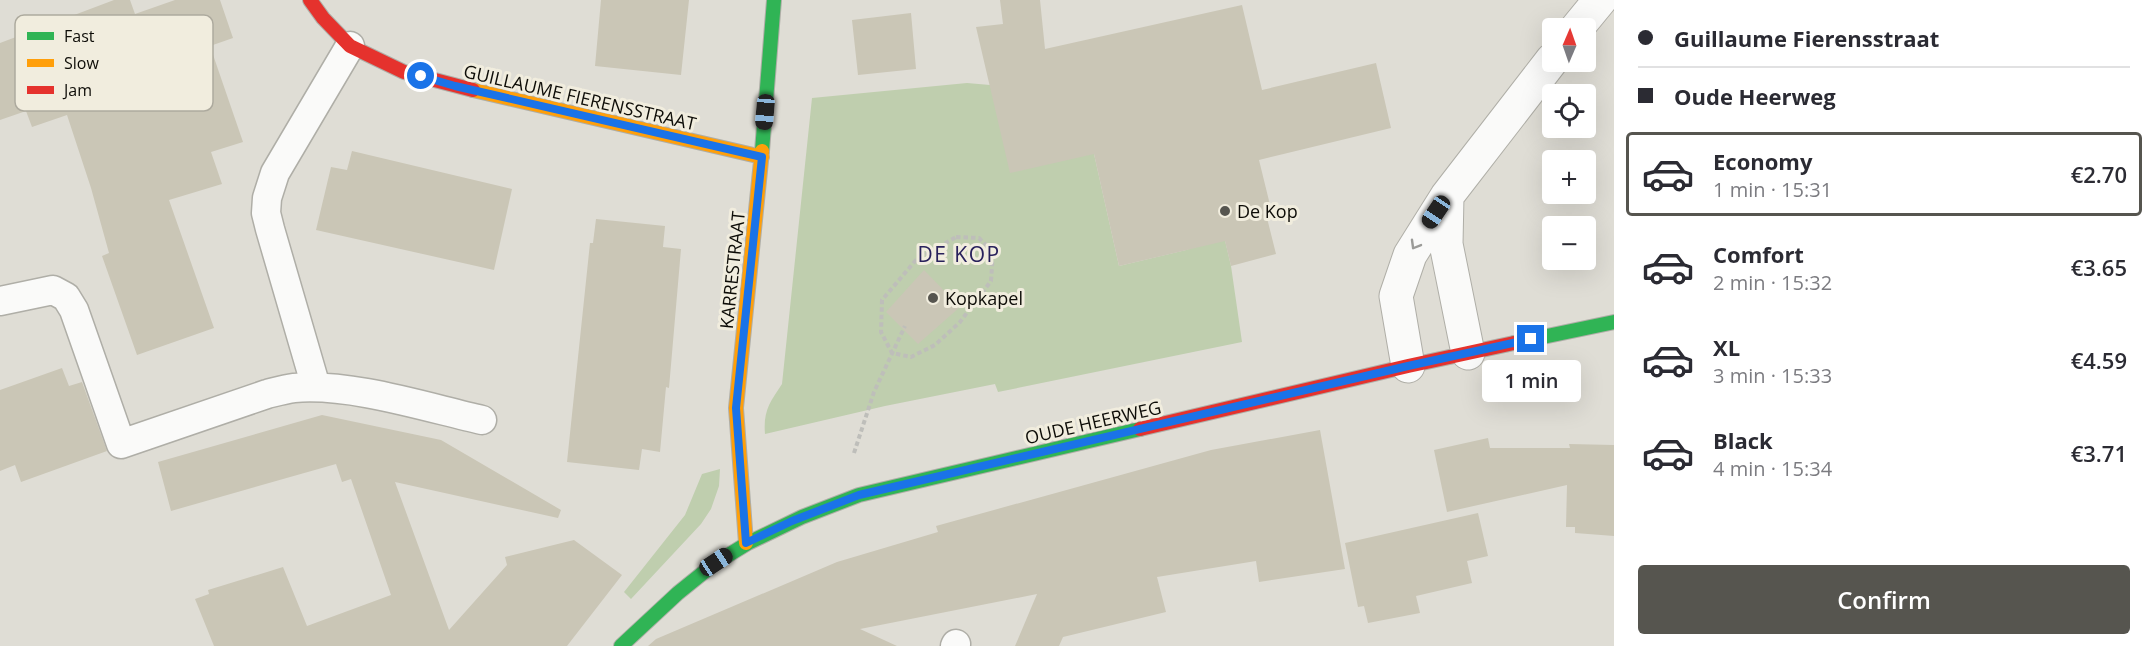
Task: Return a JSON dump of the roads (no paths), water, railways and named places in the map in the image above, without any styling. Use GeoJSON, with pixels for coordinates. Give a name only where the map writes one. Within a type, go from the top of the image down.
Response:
{"type":"FeatureCollection","features":[{"type":"Feature","properties":{"kind":"street","name":"GUILLAUME FIERENSSTRAAT"},"geometry":{"type":"LineString","coordinates":[[310,0],[323,18],[350,46],[404,72],[455,86],[762,157]]}},
{"type":"Feature","properties":{"kind":"street","name":"KARRESTRAAT"},"geometry":{"type":"LineString","coordinates":[[746,543],[736,408],[762,157],[774,0]]}},
{"type":"Feature","properties":{"kind":"street"},"geometry":{"type":"LineString","coordinates":[[1585,18],[1600,0]]}},
{"type":"Feature","properties":{"kind":"street"},"geometry":{"type":"LineString","coordinates":[[1408,366],[1396,296],[1410,255],[1447,196],[1543,72]]}},
{"type":"Feature","properties":{"kind":"street"},"geometry":{"type":"LineString","coordinates":[[1447,196],[1446,244],[1468,353]]}},
{"type":"Feature","properties":{"kind":"street","name":"OUDE HEERWEG"},"geometry":{"type":"LineString","coordinates":[[621,646],[698,576],[746,543],[792,521],[859,495],[1408,366],[1614,322]]}},
{"type":"Feature","properties":{"kind":"lane"},"geometry":{"type":"LineString","coordinates":[[316,387],[270,229],[266,213],[267,198],[275,173],[350,46]]}},
{"type":"Feature","properties":{"kind":"lane"},"geometry":{"type":"LineString","coordinates":[[0,301],[53,290],[66,297],[74,310],[121,444],[267,394],[291,388],[316,387],[357,392],[482,420]]}},
{"type":"Feature","properties":{"kind":"place","name":"De Kop"},"geometry":{"type":"Point","coordinates":[1225,211]}},
{"type":"Feature","properties":{"kind":"place","name":"Kopkapel"},"geometry":{"type":"Point","coordinates":[933,298]}},
{"type":"Feature","properties":{"kind":"district","name":"DE KOP"},"geometry":{"type":"Point","coordinates":[959,254]}}]}
